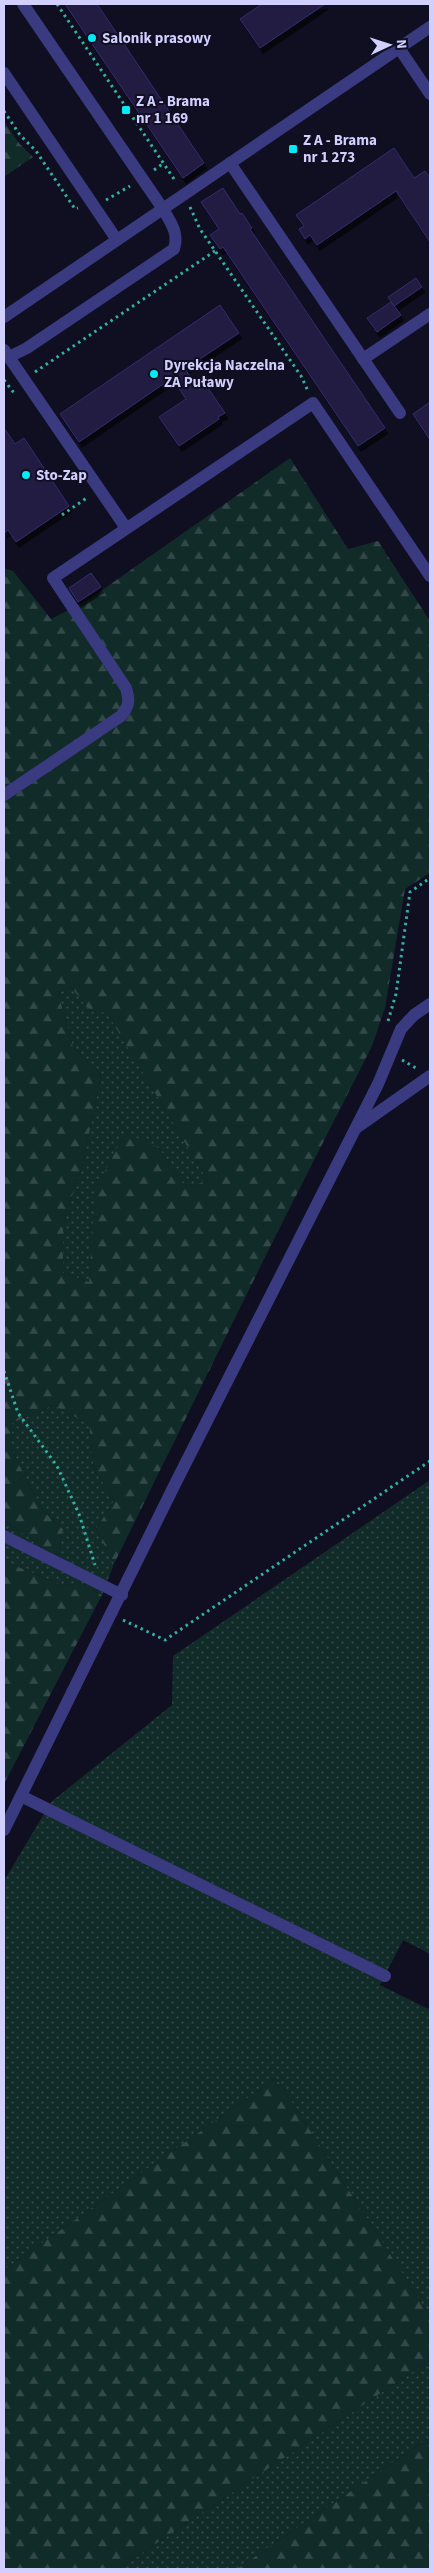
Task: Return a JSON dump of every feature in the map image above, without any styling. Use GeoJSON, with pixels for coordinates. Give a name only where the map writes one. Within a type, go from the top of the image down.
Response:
{"type":"FeatureCollection","features":[{"type":"Feature","properties":{"kind":"street"},"geometry":{"type":"LineString","coordinates":[[23,4],[163,209],[175,231],[177,240],[174,250],[27,348],[6,354],[126,528]]}},
{"type":"Feature","properties":{"kind":"street"},"geometry":{"type":"LineString","coordinates":[[4,317],[430,27]]}},
{"type":"Feature","properties":{"kind":"street"},"geometry":{"type":"LineString","coordinates":[[399,48],[430,94]]}},
{"type":"Feature","properties":{"kind":"street"},"geometry":{"type":"LineString","coordinates":[[4,73],[118,240]]}},
{"type":"Feature","properties":{"kind":"street"},"geometry":{"type":"LineString","coordinates":[[230,163],[400,413]]}},
{"type":"Feature","properties":{"kind":"street"},"geometry":{"type":"LineString","coordinates":[[364,359],[430,314]]}},
{"type":"Feature","properties":{"kind":"street"},"geometry":{"type":"LineString","coordinates":[[4,795],[121,716],[128,708],[130,700],[126,688],[53,578],[313,402],[430,576]]}},
{"type":"Feature","properties":{"kind":"street"},"geometry":{"type":"LineString","coordinates":[[4,1830],[354,1129],[391,1054],[401,1029],[414,1015],[430,1004]]}},
{"type":"Feature","properties":{"kind":"street"},"geometry":{"type":"LineString","coordinates":[[354,1129],[427,1078]]}},
{"type":"Feature","properties":{"kind":"street"},"geometry":{"type":"LineString","coordinates":[[4,1536],[95,1581],[124,1590]]}},
{"type":"Feature","properties":{"kind":"street"},"geometry":{"type":"LineString","coordinates":[[21,1796],[385,1976]]}},
{"type":"Feature","properties":{"kind":"path"},"geometry":{"type":"LineString","coordinates":[[57,4],[184,194],[200,229],[301,376],[313,402]]}},
{"type":"Feature","properties":{"kind":"path"},"geometry":{"type":"LineString","coordinates":[[30,376],[215,251]]}},
{"type":"Feature","properties":{"kind":"path"},"geometry":{"type":"LineString","coordinates":[[384,1030],[396,994],[410,892],[430,878]]}},
{"type":"Feature","properties":{"kind":"path"},"geometry":{"type":"LineString","coordinates":[[391,1054],[414,1065],[427,1078]]}},
{"type":"Feature","properties":{"kind":"path"},"geometry":{"type":"LineString","coordinates":[[4,1371],[18,1413],[57,1466],[79,1514],[96,1565],[95,1581]]}},
{"type":"Feature","properties":{"kind":"path"},"geometry":{"type":"LineString","coordinates":[[112,1615],[165,1640],[430,1460]]}},
{"type":"Feature","properties":{"kind":"green space"},"geometry":{"type":"Polygon","coordinates":[[[4,121],[18,142],[33,157],[4,177],[4,121]]]}},
{"type":"Feature","properties":{"kind":"green space"},"geometry":{"type":"Polygon","coordinates":[[[290,458],[348,549],[378,541],[430,621],[430,873],[405,889],[385,1008],[372,1046],[269,1249],[114,1564],[96,1529],[115,1499],[94,1470],[89,1424],[53,1405],[12,1423],[11,1449],[43,1511],[63,1529],[58,1557],[4,1520],[4,568],[13,571],[51,619],[88,600],[290,458]],[[71,987],[58,993],[73,1047],[101,1075],[83,1163],[63,1224],[63,1273],[89,1282],[95,1190],[125,1133],[159,1148],[185,1187],[208,1181],[107,1013],[90,1011],[71,987]]]}},
{"type":"Feature","properties":{"kind":"green space"},"geometry":{"type":"Polygon","coordinates":[[[71,987],[90,1011],[107,1012],[208,1181],[185,1187],[159,1148],[96,1190],[89,1282],[63,1273],[63,1224],[83,1163],[101,1075],[73,1047],[58,993],[71,987]]]}},
{"type":"Feature","properties":{"kind":"green space"},"geometry":{"type":"Polygon","coordinates":[[[53,1405],[89,1424],[94,1470],[115,1499],[96,1529],[114,1564],[102,1595],[79,1582],[64,1586],[4,1561],[4,1520],[58,1557],[63,1529],[43,1511],[11,1449],[12,1423],[53,1405]]]}},
{"type":"Feature","properties":{"kind":"green space"},"geometry":{"type":"Polygon","coordinates":[[[430,1480],[430,1954],[403,1940],[380,1985],[428,2009],[430,2006],[430,2316],[276,2078],[4,2270],[4,1881],[51,1802],[172,1705],[173,1656],[430,1480]]]}},
{"type":"Feature","properties":{"kind":"green space"},"geometry":{"type":"Polygon","coordinates":[[[4,1561],[64,1586],[79,1582],[102,1595],[4,1784],[4,1561]]]}},
{"type":"Feature","properties":{"kind":"green space"},"geometry":{"type":"Polygon","coordinates":[[[276,2078],[430,2316],[430,2360],[118,2569],[4,2569],[4,2270],[276,2078]]]}},
{"type":"Feature","properties":{"kind":"green space"},"geometry":{"type":"Polygon","coordinates":[[[430,2360],[430,2437],[237,2569],[118,2569],[430,2360]]]}},
{"type":"Feature","properties":{"kind":"green space"},"geometry":{"type":"Polygon","coordinates":[[[430,2437],[430,2569],[237,2569],[430,2437]]]}},
{"type":"Feature","properties":{"kind":"building"},"geometry":{"type":"Polygon","coordinates":[[[65,4],[97,4],[204,163],[183,178],[65,4]]]}},
{"type":"Feature","properties":{"kind":"building"},"geometry":{"type":"Polygon","coordinates":[[[262,4],[325,4],[260,48],[240,19],[262,4]]]}},
{"type":"Feature","properties":{"kind":"building"},"geometry":{"type":"Polygon","coordinates":[[[394,148],[414,178],[425,171],[430,178],[430,242],[396,191],[317,245],[310,235],[305,239],[299,229],[304,226],[296,215],[394,148]]]}},
{"type":"Feature","properties":{"kind":"building"},"geometry":{"type":"Polygon","coordinates":[[[223,188],[240,214],[242,213],[252,228],[250,229],[385,428],[358,446],[223,247],[220,249],[210,235],[219,229],[201,202],[223,188]]]}},
{"type":"Feature","properties":{"kind":"building"},"geometry":{"type":"Polygon","coordinates":[[[416,278],[422,287],[394,306],[388,297],[416,278]]]}},
{"type":"Feature","properties":{"kind":"building"},"geometry":{"type":"Polygon","coordinates":[[[391,302],[401,315],[377,332],[367,318],[391,302]]]}},
{"type":"Feature","properties":{"kind":"building","name":"Dyrekcja Naczelna ZA Puławy"},"geometry":{"type":"Polygon","coordinates":[[[220,305],[239,333],[185,369],[200,390],[206,385],[225,413],[218,417],[219,419],[179,446],[159,417],[186,399],[172,378],[79,442],[60,414],[220,305]]]}},
{"type":"Feature","properties":{"kind":"building"},"geometry":{"type":"Polygon","coordinates":[[[430,402],[430,440],[413,414],[430,402]]]}},
{"type":"Feature","properties":{"kind":"building","name":"Sto-Zap"},"geometry":{"type":"Polygon","coordinates":[[[4,428],[15,444],[24,438],[69,506],[16,542],[8,530],[4,533],[4,428]]]}},
{"type":"Feature","properties":{"kind":"building"},"geometry":{"type":"Polygon","coordinates":[[[91,573],[101,587],[78,602],[69,588],[91,573]]]}},
{"type":"Feature","properties":{"kind":"place","name":"Salonik prasowy"},"geometry":{"type":"Point","coordinates":[92,38]}},
{"type":"Feature","properties":{"kind":"place","name":"Z A - Brama nr 1 169"},"geometry":{"type":"Point","coordinates":[126,110]}},
{"type":"Feature","properties":{"kind":"place","name":"Z A - Brama nr 1 273"},"geometry":{"type":"Point","coordinates":[293,149]}},
{"type":"Feature","properties":{"kind":"place","name":"Dyrekcja Naczelna ZA Puławy"},"geometry":{"type":"Point","coordinates":[154,374]}},
{"type":"Feature","properties":{"kind":"place","name":"Sto-Zap"},"geometry":{"type":"Point","coordinates":[26,475]}}]}
